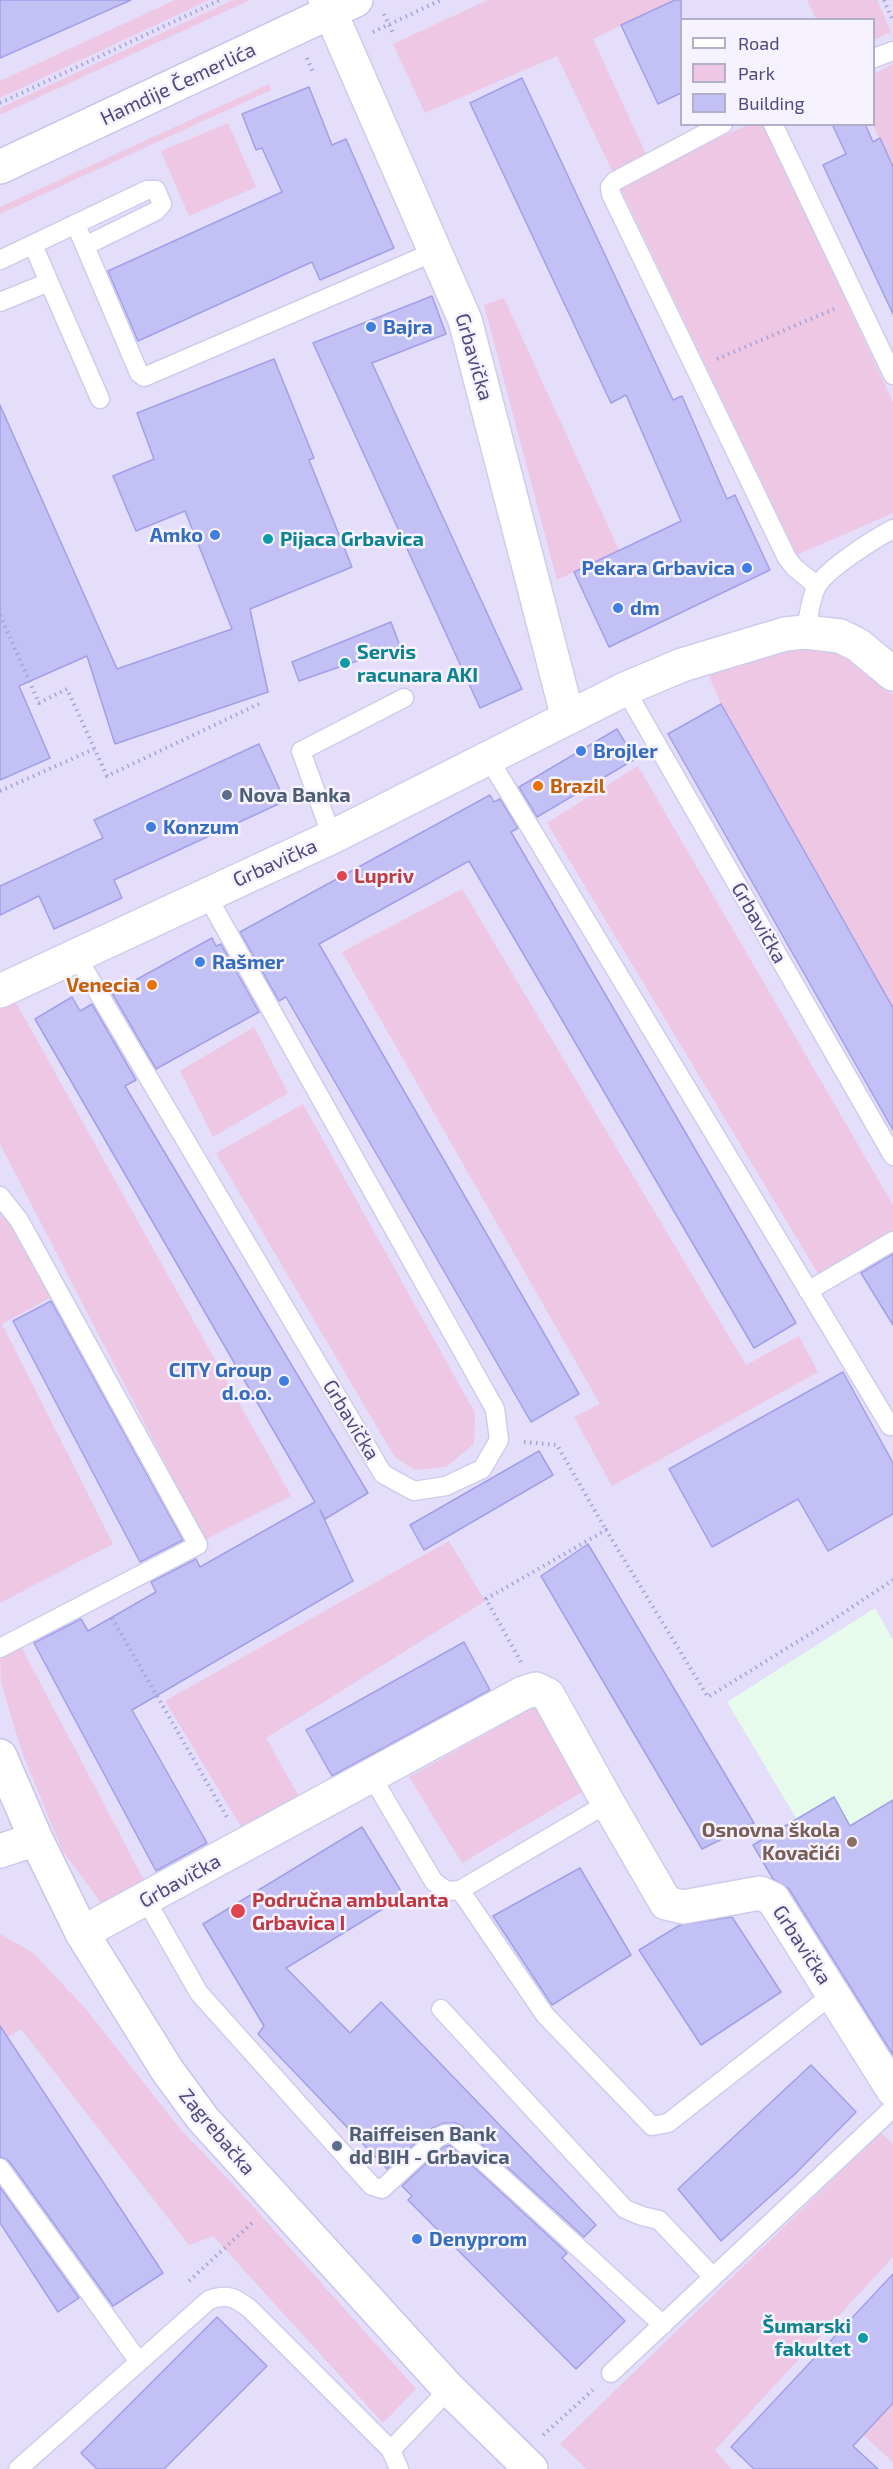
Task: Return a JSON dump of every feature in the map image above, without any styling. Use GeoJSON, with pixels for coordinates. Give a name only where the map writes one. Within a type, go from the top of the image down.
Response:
{"type":"FeatureCollection","features":[{"type":"Feature","properties":{"kind":"street","name":"Hamdije Čemerlića"},"geometry":{"type":"LineString","coordinates":[[0,167],[348,5]]}},
{"type":"Feature","properties":{"kind":"street","name":"Grbavička"},"geometry":{"type":"LineString","coordinates":[[348,5],[436,251],[465,320],[568,718]]}},
{"type":"Feature","properties":{"kind":"street","name":"Grbavička"},"geometry":{"type":"LineString","coordinates":[[0,991],[332,837],[625,689],[682,665],[785,634],[805,632],[840,636],[858,645],[893,674]]}},
{"type":"Feature","properties":{"kind":"street","name":"Grbavička"},"geometry":{"type":"LineString","coordinates":[[82,1933],[523,1693],[536,1689],[548,1695],[666,1903],[683,1907],[760,1893],[773,1899],[893,2090]]}},
{"type":"Feature","properties":{"kind":"street"},"geometry":{"type":"LineString","coordinates":[[0,1756],[36,1839],[0,1851]]}},
{"type":"Feature","properties":{"kind":"street","name":"Zagrebačka"},"geometry":{"type":"LineString","coordinates":[[36,1839],[82,1933],[167,2070],[203,2119],[449,2389],[525,2463]]}},
{"type":"Feature","properties":{"kind":"lane"},"geometry":{"type":"LineString","coordinates":[[875,57],[893,51]]}},
{"type":"Feature","properties":{"kind":"lane"},"geometry":{"type":"LineString","coordinates":[[719,126],[615,181],[609,187],[610,195],[787,558],[794,567],[817,586]]}},
{"type":"Feature","properties":{"kind":"lane"},"geometry":{"type":"LineString","coordinates":[[774,126],[893,375]]}},
{"type":"Feature","properties":{"kind":"lane"},"geometry":{"type":"LineString","coordinates":[[0,260],[147,190],[156,190],[160,195],[162,204],[156,212],[85,246]]}},
{"type":"Feature","properties":{"kind":"lane"},"geometry":{"type":"LineString","coordinates":[[76,225],[139,373],[144,377],[436,251]]}},
{"type":"Feature","properties":{"kind":"lane"},"geometry":{"type":"LineString","coordinates":[[33,245],[100,399]]}},
{"type":"Feature","properties":{"kind":"lane"},"geometry":{"type":"LineString","coordinates":[[0,302],[49,282]]}},
{"type":"Feature","properties":{"kind":"lane"},"geometry":{"type":"LineString","coordinates":[[805,632],[817,586],[834,569],[858,551],[893,529]]}},
{"type":"Feature","properties":{"kind":"lane","name":"Grbavička"},"geometry":{"type":"LineString","coordinates":[[625,689],[893,1156]]}},
{"type":"Feature","properties":{"kind":"lane"},"geometry":{"type":"LineString","coordinates":[[332,837],[301,751],[404,698]]}},
{"type":"Feature","properties":{"kind":"lane"},"geometry":{"type":"LineString","coordinates":[[489,759],[890,1426]]}},
{"type":"Feature","properties":{"kind":"lane"},"geometry":{"type":"LineString","coordinates":[[206,894],[495,1409],[499,1440]]}},
{"type":"Feature","properties":{"kind":"lane","name":"Grbavička"},"geometry":{"type":"LineString","coordinates":[[77,957],[383,1474],[414,1491],[446,1486],[482,1469],[499,1440]]}},
{"type":"Feature","properties":{"kind":"lane"},"geometry":{"type":"LineString","coordinates":[[0,1196],[19,1220],[198,1545],[0,1648]]}},
{"type":"Feature","properties":{"kind":"lane"},"geometry":{"type":"LineString","coordinates":[[808,1291],[893,1241]]}},
{"type":"Feature","properties":{"kind":"lane"},"geometry":{"type":"LineString","coordinates":[[372,1777],[434,1882],[447,1891],[460,1890],[608,1803]]}},
{"type":"Feature","properties":{"kind":"lane"},"geometry":{"type":"LineString","coordinates":[[460,1890],[545,2015],[652,2126],[668,2123],[833,1994]]}},
{"type":"Feature","properties":{"kind":"lane"},"geometry":{"type":"LineString","coordinates":[[146,1900],[199,1993],[372,2186],[382,2189],[437,2138],[445,2134],[454,2134],[663,2325]]}},
{"type":"Feature","properties":{"kind":"lane"},"geometry":{"type":"LineString","coordinates":[[441,2009],[626,2209],[659,2220],[713,2277]]}},
{"type":"Feature","properties":{"kind":"lane"},"geometry":{"type":"LineString","coordinates":[[611,2373],[893,2108]]}},
{"type":"Feature","properties":{"kind":"lane"},"geometry":{"type":"LineString","coordinates":[[0,2168],[139,2362]]}},
{"type":"Feature","properties":{"kind":"lane"},"geometry":{"type":"LineString","coordinates":[[18,2469],[209,2300],[219,2296],[230,2296],[250,2309],[391,2450],[399,2469]]}},
{"type":"Feature","properties":{"kind":"lane"},"geometry":{"type":"LineString","coordinates":[[391,2450],[449,2389]]}},
{"type":"Feature","properties":{"kind":"path"},"geometry":{"type":"LineString","coordinates":[[0,104],[220,0]]}},
{"type":"Feature","properties":{"kind":"path"},"geometry":{"type":"LineString","coordinates":[[389,24],[441,0]]}},
{"type":"Feature","properties":{"kind":"path"},"geometry":{"type":"LineString","coordinates":[[884,0],[893,21]]}},
{"type":"Feature","properties":{"kind":"path"},"geometry":{"type":"LineString","coordinates":[[348,5],[389,24],[394,35]]}},
{"type":"Feature","properties":{"kind":"path"},"geometry":{"type":"LineString","coordinates":[[308,60],[314,74]]}},
{"type":"Feature","properties":{"kind":"path"},"geometry":{"type":"LineString","coordinates":[[696,368],[856,299]]}},
{"type":"Feature","properties":{"kind":"path"},"geometry":{"type":"LineString","coordinates":[[0,615],[39,703],[68,689],[107,776],[261,703]]}},
{"type":"Feature","properties":{"kind":"path"},"geometry":{"type":"LineString","coordinates":[[0,791],[94,749]]}},
{"type":"Feature","properties":{"kind":"path"},"geometry":{"type":"LineString","coordinates":[[499,1440],[557,1445],[708,1697],[893,1580]]}},
{"type":"Feature","properties":{"kind":"path"},"geometry":{"type":"LineString","coordinates":[[536,1689],[486,1599],[606,1530]]}},
{"type":"Feature","properties":{"kind":"path"},"geometry":{"type":"LineString","coordinates":[[100,1596],[243,1846]]}},
{"type":"Feature","properties":{"kind":"path"},"geometry":{"type":"LineString","coordinates":[[525,2463],[611,2373]]}},
{"type":"Feature","properties":{"kind":"shaded area"},"geometry":{"type":"Polygon","coordinates":[[[0,0],[893,0],[893,2469],[0,2469],[0,0]]]}},
{"type":"Feature","properties":{"kind":"shaded area","name":"Osnovna škola Kovačići"},"geometry":{"type":"Polygon","coordinates":[[[875,1608],[893,1640],[893,1981],[727,1702],[875,1608]]]}},
{"type":"Feature","properties":{"kind":"green space"},"geometry":{"type":"Polygon","coordinates":[[[175,0],[209,0],[0,98],[0,81],[175,0]]]}},
{"type":"Feature","properties":{"kind":"green space"},"geometry":{"type":"Polygon","coordinates":[[[233,0],[250,0],[0,115],[0,108],[233,0]]]}},
{"type":"Feature","properties":{"kind":"green space"},"geometry":{"type":"Polygon","coordinates":[[[488,0],[675,0],[593,39],[652,167],[746,126],[764,126],[893,402],[893,513],[797,555],[557,56],[425,113],[393,44],[488,0]]]}},
{"type":"Feature","properties":{"kind":"green space"},"geometry":{"type":"Polygon","coordinates":[[[807,0],[877,0],[891,32],[875,40],[875,18],[816,18],[807,0]]]}},
{"type":"Feature","properties":{"kind":"green space"},"geometry":{"type":"Polygon","coordinates":[[[893,64],[893,167],[873,126],[875,73],[893,64]]]}},
{"type":"Feature","properties":{"kind":"green space"},"geometry":{"type":"Polygon","coordinates":[[[269,84],[271,90],[0,214],[0,207],[269,84]]]}},
{"type":"Feature","properties":{"kind":"green space"},"geometry":{"type":"Polygon","coordinates":[[[228,123],[256,187],[189,216],[161,151],[228,123]]]}},
{"type":"Feature","properties":{"kind":"green space"},"geometry":{"type":"Polygon","coordinates":[[[504,298],[619,550],[557,580],[484,305],[504,298]]]}},
{"type":"Feature","properties":{"kind":"green space"},"geometry":{"type":"Polygon","coordinates":[[[771,646],[844,649],[893,695],[893,1008],[721,704],[709,676],[771,646]]]}},
{"type":"Feature","properties":{"kind":"green space"},"geometry":{"type":"Polygon","coordinates":[[[638,766],[893,1205],[893,1230],[819,1275],[547,823],[638,766]]]}},
{"type":"Feature","properties":{"kind":"green space"},"geometry":{"type":"Polygon","coordinates":[[[462,889],[746,1365],[799,1336],[818,1372],[612,1486],[574,1417],[600,1404],[342,952],[462,889]]]}},
{"type":"Feature","properties":{"kind":"green space"},"geometry":{"type":"Polygon","coordinates":[[[14,999],[291,1496],[205,1540],[0,1144],[0,1007],[14,999]]]}},
{"type":"Feature","properties":{"kind":"green space"},"geometry":{"type":"Polygon","coordinates":[[[254,1027],[288,1093],[213,1137],[180,1071],[254,1027]]]}},
{"type":"Feature","properties":{"kind":"green space"},"geometry":{"type":"Polygon","coordinates":[[[303,1104],[475,1413],[474,1444],[446,1467],[414,1470],[394,1456],[216,1153],[303,1104]]]}},
{"type":"Feature","properties":{"kind":"green space"},"geometry":{"type":"Polygon","coordinates":[[[0,1194],[57,1294],[2,1324],[113,1544],[0,1603],[0,1194]]]}},
{"type":"Feature","properties":{"kind":"green space"},"geometry":{"type":"Polygon","coordinates":[[[449,1541],[485,1601],[266,1738],[298,1795],[242,1828],[165,1701],[449,1541]]]}},
{"type":"Feature","properties":{"kind":"green space"},"geometry":{"type":"Polygon","coordinates":[[[16,1637],[145,1882],[105,1908],[62,1850],[22,1752],[1,1683],[0,1654],[16,1637]]]}},
{"type":"Feature","properties":{"kind":"green space"},"geometry":{"type":"Polygon","coordinates":[[[538,1705],[587,1789],[462,1863],[409,1777],[538,1705]]]}},
{"type":"Feature","properties":{"kind":"green space"},"geometry":{"type":"Polygon","coordinates":[[[0,1934],[32,1952],[85,2008],[180,2129],[231,2182],[416,2389],[383,2423],[213,2236],[189,2245],[21,2029],[0,2042],[0,1934]]]}},
{"type":"Feature","properties":{"kind":"green space"},"geometry":{"type":"Polygon","coordinates":[[[881,2133],[893,2144],[893,2257],[715,2450],[731,2469],[587,2469],[560,2444],[881,2133]]]}},
{"type":"Feature","properties":{"kind":"green space"},"geometry":{"type":"Polygon","coordinates":[[[893,2396],[893,2462],[860,2432],[893,2396]]]}},
{"type":"Feature","properties":{"kind":"building"},"geometry":{"type":"Polygon","coordinates":[[[0,0],[131,0],[0,58],[0,0]]]}},
{"type":"Feature","properties":{"kind":"building"},"geometry":{"type":"Polygon","coordinates":[[[675,0],[681,0],[680,93],[658,104],[621,25],[675,0]]]}},
{"type":"Feature","properties":{"kind":"building"},"geometry":{"type":"Polygon","coordinates":[[[522,78],[673,400],[682,396],[727,499],[735,495],[770,570],[609,647],[574,572],[681,521],[626,395],[611,403],[470,103],[522,78]]]}},
{"type":"Feature","properties":{"kind":"building"},"geometry":{"type":"Polygon","coordinates":[[[309,87],[332,145],[346,139],[394,248],[320,280],[312,262],[138,341],[108,271],[282,192],[262,148],[256,150],[242,114],[309,87]]]}},
{"type":"Feature","properties":{"kind":"building"},"geometry":{"type":"Polygon","coordinates":[[[833,126],[866,126],[873,142],[880,138],[893,167],[893,314],[823,165],[846,154],[833,126]]]}},
{"type":"Feature","properties":{"kind":"building"},"geometry":{"type":"Polygon","coordinates":[[[432,296],[446,334],[372,363],[522,689],[480,708],[313,343],[432,296]]]}},
{"type":"Feature","properties":{"kind":"building"},"geometry":{"type":"Polygon","coordinates":[[[274,359],[314,458],[309,460],[352,567],[250,609],[268,692],[115,744],[87,656],[19,686],[50,758],[0,780],[0,405],[117,669],[232,629],[185,511],[136,531],[113,476],[154,459],[137,413],[274,359]]]}},
{"type":"Feature","properties":{"kind":"building"},"geometry":{"type":"Polygon","coordinates":[[[391,622],[400,646],[299,681],[292,662],[391,622]]]}},
{"type":"Feature","properties":{"kind":"building"},"geometry":{"type":"Polygon","coordinates":[[[721,704],[893,1008],[893,1130],[668,734],[721,704]]]}},
{"type":"Feature","properties":{"kind":"building"},"geometry":{"type":"Polygon","coordinates":[[[617,729],[635,759],[537,817],[519,787],[617,729]]]}},
{"type":"Feature","properties":{"kind":"building"},"geometry":{"type":"Polygon","coordinates":[[[259,744],[285,801],[114,880],[122,898],[54,929],[39,896],[0,915],[0,886],[103,838],[94,820],[259,744]]]}},
{"type":"Feature","properties":{"kind":"building"},"geometry":{"type":"Polygon","coordinates":[[[490,795],[494,802],[500,799],[518,828],[511,832],[796,1323],[754,1348],[469,861],[319,944],[579,1394],[531,1422],[286,997],[279,1001],[240,932],[490,795]]]}},
{"type":"Feature","properties":{"kind":"building"},"geometry":{"type":"Polygon","coordinates":[[[212,938],[216,946],[221,944],[259,1012],[156,1069],[112,993],[212,938]]]}},
{"type":"Feature","properties":{"kind":"building"},"geometry":{"type":"Polygon","coordinates":[[[72,997],[80,1011],[92,1004],[136,1080],[125,1086],[368,1493],[325,1519],[320,1510],[353,1581],[132,1710],[207,1843],[156,1871],[34,1643],[81,1619],[88,1631],[156,1592],[151,1582],[196,1559],[200,1567],[315,1502],[35,1019],[72,997]]]}},
{"type":"Feature","properties":{"kind":"building"},"geometry":{"type":"Polygon","coordinates":[[[893,1254],[893,1325],[861,1273],[893,1254]]]}},
{"type":"Feature","properties":{"kind":"building"},"geometry":{"type":"Polygon","coordinates":[[[51,1301],[183,1540],[140,1562],[13,1321],[51,1301]]]}},
{"type":"Feature","properties":{"kind":"building"},"geometry":{"type":"Polygon","coordinates":[[[843,1372],[893,1463],[893,1514],[828,1551],[798,1499],[712,1547],[669,1469],[843,1372]]]}},
{"type":"Feature","properties":{"kind":"building"},"geometry":{"type":"Polygon","coordinates":[[[539,1451],[553,1475],[424,1550],[410,1525],[539,1451]]]}},
{"type":"Feature","properties":{"kind":"building"},"geometry":{"type":"Polygon","coordinates":[[[588,1544],[754,1823],[702,1849],[541,1576],[588,1544]]]}},
{"type":"Feature","properties":{"kind":"building"},"geometry":{"type":"Polygon","coordinates":[[[464,1642],[490,1690],[332,1776],[306,1730],[464,1642]]]}},
{"type":"Feature","properties":{"kind":"building"},"geometry":{"type":"Polygon","coordinates":[[[834,1797],[850,1826],[893,1800],[893,2055],[789,1889],[773,1879],[753,1845],[834,1797]]]}},
{"type":"Feature","properties":{"kind":"building"},"geometry":{"type":"Polygon","coordinates":[[[362,1827],[404,1896],[286,1968],[350,2033],[381,2002],[596,2225],[584,2237],[462,2126],[455,2123],[444,2123],[432,2128],[387,2169],[258,2034],[264,2026],[203,1924],[362,1827]]]}},
{"type":"Feature","properties":{"kind":"building"},"geometry":{"type":"Polygon","coordinates":[[[580,1868],[631,1955],[552,2005],[493,1916],[580,1868]]]}},
{"type":"Feature","properties":{"kind":"building"},"geometry":{"type":"Polygon","coordinates":[[[732,1917],[781,1992],[701,2045],[639,1950],[680,1925],[732,1917]]]}},
{"type":"Feature","properties":{"kind":"building"},"geometry":{"type":"Polygon","coordinates":[[[0,2026],[163,2273],[113,2306],[9,2161],[0,2157],[0,2026]]]}},
{"type":"Feature","properties":{"kind":"building"},"geometry":{"type":"Polygon","coordinates":[[[811,2065],[856,2112],[794,2175],[721,2241],[678,2189],[811,2065]]]}},
{"type":"Feature","properties":{"kind":"building"},"geometry":{"type":"Polygon","coordinates":[[[450,2145],[567,2253],[562,2258],[625,2321],[576,2369],[408,2200],[412,2196],[402,2186],[443,2147],[450,2145]]]}},
{"type":"Feature","properties":{"kind":"building"},"geometry":{"type":"Polygon","coordinates":[[[0,2187],[79,2298],[58,2312],[0,2223],[0,2187]]]}},
{"type":"Feature","properties":{"kind":"building","name":"Šumarski fakultet"},"geometry":{"type":"Polygon","coordinates":[[[893,2274],[893,2403],[853,2446],[878,2469],[754,2469],[731,2447],[893,2274]]]}},
{"type":"Feature","properties":{"kind":"building"},"geometry":{"type":"Polygon","coordinates":[[[217,2317],[267,2366],[164,2469],[97,2469],[81,2453],[217,2317]]]}},
{"type":"Feature","properties":{"kind":"place","name":"Bajra"},"geometry":{"type":"Point","coordinates":[371,327]}},
{"type":"Feature","properties":{"kind":"place","name":"Amko"},"geometry":{"type":"Point","coordinates":[215,535]}},
{"type":"Feature","properties":{"kind":"place","name":"Pijaca Grbavica"},"geometry":{"type":"Point","coordinates":[268,539]}},
{"type":"Feature","properties":{"kind":"place","name":"Pekara Grbavica"},"geometry":{"type":"Point","coordinates":[747,568]}},
{"type":"Feature","properties":{"kind":"place","name":"dm"},"geometry":{"type":"Point","coordinates":[618,608]}},
{"type":"Feature","properties":{"kind":"place","name":"Servis racunara AKI"},"geometry":{"type":"Point","coordinates":[345,663]}},
{"type":"Feature","properties":{"kind":"place","name":"Brojler"},"geometry":{"type":"Point","coordinates":[581,751]}},
{"type":"Feature","properties":{"kind":"place","name":"Brazil"},"geometry":{"type":"Point","coordinates":[538,786]}},
{"type":"Feature","properties":{"kind":"place","name":"Nova Banka"},"geometry":{"type":"Point","coordinates":[227,795]}},
{"type":"Feature","properties":{"kind":"place","name":"Konzum"},"geometry":{"type":"Point","coordinates":[151,827]}},
{"type":"Feature","properties":{"kind":"place","name":"Lupriv"},"geometry":{"type":"Point","coordinates":[342,876]}},
{"type":"Feature","properties":{"kind":"place","name":"Rašmer"},"geometry":{"type":"Point","coordinates":[200,962]}},
{"type":"Feature","properties":{"kind":"place","name":"Venecia"},"geometry":{"type":"Point","coordinates":[152,985]}},
{"type":"Feature","properties":{"kind":"place","name":"CITY Group d.o.o."},"geometry":{"type":"Point","coordinates":[284,1381]}},
{"type":"Feature","properties":{"kind":"place","name":"Osnovna škola Kovačići"},"geometry":{"type":"Point","coordinates":[852,1842]}},
{"type":"Feature","properties":{"kind":"place","name":"Područna ambulanta Grbavica I"},"geometry":{"type":"Point","coordinates":[238,1911]}},
{"type":"Feature","properties":{"kind":"place","name":"Raiffeisen Bank dd BIH - Grbavica"},"geometry":{"type":"Point","coordinates":[337,2146]}},
{"type":"Feature","properties":{"kind":"place","name":"Denyprom"},"geometry":{"type":"Point","coordinates":[417,2239]}},
{"type":"Feature","properties":{"kind":"place","name":"Šumarski fakultet"},"geometry":{"type":"Point","coordinates":[863,2338]}}]}
